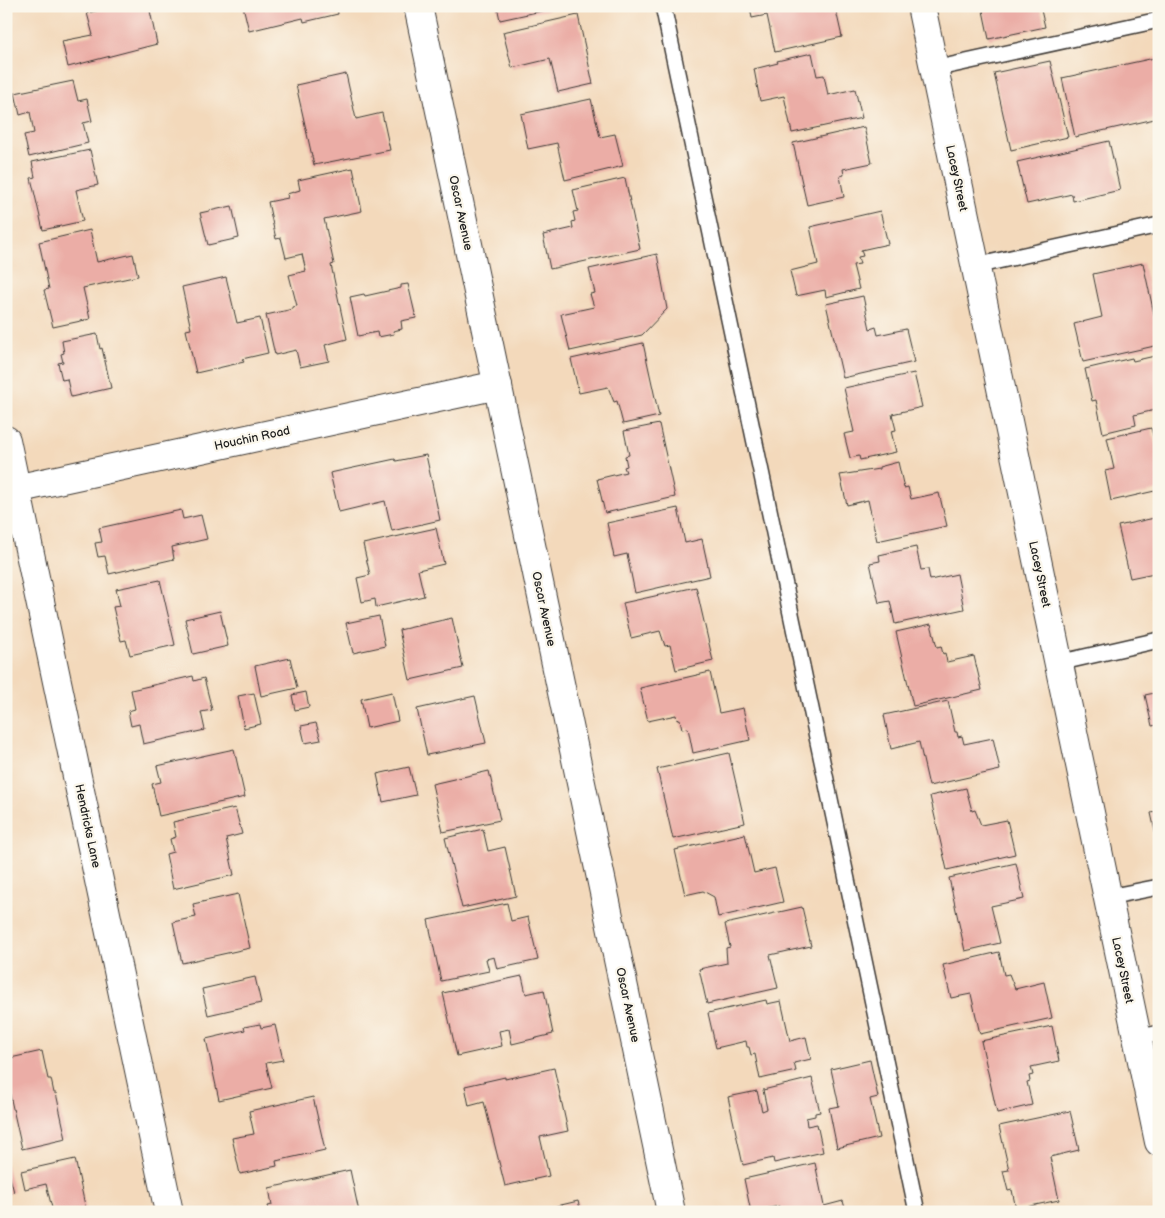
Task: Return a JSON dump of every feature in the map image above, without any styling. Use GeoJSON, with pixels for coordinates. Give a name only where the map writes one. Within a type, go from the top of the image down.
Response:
{"type":"FeatureCollection","features":[{"type":"Feature","properties":{"kind":"street","name":"Oscar Avenue"},"geometry":{"type":"LineString","coordinates":[[418,6],[671,1212]]}},
{"type":"Feature","properties":{"kind":"street","name":"Lacey Street"},"geometry":{"type":"LineString","coordinates":[[921,6],[1108,897],[1148,1035],[1159,1142]]}},
{"type":"Feature","properties":{"kind":"street","name":"Houchin Road"},"geometry":{"type":"LineString","coordinates":[[12,490],[498,385]]}},
{"type":"Feature","properties":{"kind":"street","name":"Hendricks Lane"},"geometry":{"type":"LineString","coordinates":[[6,440],[12,490],[169,1212]]}},
{"type":"Feature","properties":{"kind":"lane"},"geometry":{"type":"LineString","coordinates":[[664,6],[917,1212]]}},
{"type":"Feature","properties":{"kind":"lane"},"geometry":{"type":"LineString","coordinates":[[934,69],[1159,20]]}},
{"type":"Feature","properties":{"kind":"lane"},"geometry":{"type":"LineString","coordinates":[[975,266],[1159,225]]}},
{"type":"Feature","properties":{"kind":"lane"},"geometry":{"type":"LineString","coordinates":[[1058,663],[1159,640]]}},
{"type":"Feature","properties":{"kind":"lane"},"geometry":{"type":"LineString","coordinates":[[1108,897],[1159,887]]}},
{"type":"Feature","properties":{"kind":"building"},"geometry":{"type":"Polygon","coordinates":[[[118,6],[149,6],[157,44],[68,67],[62,41],[93,35],[87,13],[118,6]]]}},
{"type":"Feature","properties":{"kind":"building"},"geometry":{"type":"Polygon","coordinates":[[[243,6],[337,6],[338,14],[304,22],[303,18],[249,31],[243,6]]]}},
{"type":"Feature","properties":{"kind":"building"},"geometry":{"type":"Polygon","coordinates":[[[497,6],[560,6],[560,7],[500,20],[497,6]]]}},
{"type":"Feature","properties":{"kind":"building"},"geometry":{"type":"Polygon","coordinates":[[[750,6],[806,6],[807,10],[822,6],[835,6],[842,37],[775,52],[767,15],[752,18],[750,6]]]}},
{"type":"Feature","properties":{"kind":"building"},"geometry":{"type":"Polygon","coordinates":[[[982,6],[1040,6],[1045,27],[989,39],[982,6]]]}},
{"type":"Feature","properties":{"kind":"building"},"geometry":{"type":"Polygon","coordinates":[[[578,15],[593,84],[558,92],[550,59],[512,68],[503,32],[578,15]]]}},
{"type":"Feature","properties":{"kind":"building"},"geometry":{"type":"Polygon","coordinates":[[[812,53],[817,76],[824,75],[828,95],[855,89],[862,118],[792,133],[784,96],[760,101],[754,69],[778,63],[777,61],[812,53]]]}},
{"type":"Feature","properties":{"kind":"building"},"geometry":{"type":"Polygon","coordinates":[[[1159,57],[1159,118],[1075,137],[1062,78],[1159,57]]]}},
{"type":"Feature","properties":{"kind":"building"},"geometry":{"type":"Polygon","coordinates":[[[1050,61],[1068,137],[1011,150],[994,73],[1050,61]]]}},
{"type":"Feature","properties":{"kind":"building"},"geometry":{"type":"Polygon","coordinates":[[[346,74],[356,119],[382,113],[390,150],[314,165],[296,85],[346,74]]]}},
{"type":"Feature","properties":{"kind":"building"},"geometry":{"type":"Polygon","coordinates":[[[73,81],[78,101],[87,99],[92,121],[83,123],[88,143],[29,157],[24,135],[34,133],[30,112],[20,115],[15,93],[73,81]]]}},
{"type":"Feature","properties":{"kind":"building"},"geometry":{"type":"Polygon","coordinates":[[[591,99],[600,137],[615,134],[623,166],[565,180],[557,143],[528,149],[521,114],[591,99]]]}},
{"type":"Feature","properties":{"kind":"building"},"geometry":{"type":"Polygon","coordinates":[[[864,127],[872,163],[843,169],[844,175],[840,176],[844,197],[807,205],[793,143],[864,127]]]}},
{"type":"Feature","properties":{"kind":"building"},"geometry":{"type":"Polygon","coordinates":[[[1109,141],[1120,190],[1073,201],[1072,194],[1027,204],[1017,162],[1109,141]]]}},
{"type":"Feature","properties":{"kind":"building"},"geometry":{"type":"Polygon","coordinates":[[[90,150],[98,185],[76,190],[83,221],[43,230],[31,178],[35,177],[32,162],[90,150]]]}},
{"type":"Feature","properties":{"kind":"building"},"geometry":{"type":"Polygon","coordinates":[[[353,168],[362,211],[324,219],[334,264],[331,265],[347,339],[325,345],[329,361],[300,367],[296,350],[275,355],[266,315],[293,309],[293,307],[297,306],[289,275],[306,271],[302,254],[286,258],[281,238],[276,239],[268,202],[288,198],[287,194],[300,190],[298,180],[353,168]]]}},
{"type":"Feature","properties":{"kind":"building"},"geometry":{"type":"Polygon","coordinates":[[[625,178],[640,249],[550,269],[543,235],[573,228],[572,222],[575,221],[573,212],[578,211],[573,190],[625,178]]]}},
{"type":"Feature","properties":{"kind":"building"},"geometry":{"type":"Polygon","coordinates":[[[232,206],[239,238],[208,245],[200,213],[232,206]]]}},
{"type":"Feature","properties":{"kind":"building"},"geometry":{"type":"Polygon","coordinates":[[[880,211],[888,244],[861,250],[863,256],[858,257],[860,264],[853,265],[859,289],[826,297],[825,290],[796,296],[790,271],[818,264],[810,227],[880,211]]]}},
{"type":"Feature","properties":{"kind":"building"},"geometry":{"type":"Polygon","coordinates":[[[90,230],[97,262],[133,254],[138,276],[83,288],[90,319],[53,327],[44,290],[49,289],[39,242],[90,230]]]}},
{"type":"Feature","properties":{"kind":"building"},"geometry":{"type":"Polygon","coordinates":[[[657,254],[667,309],[642,335],[570,351],[561,314],[594,307],[590,294],[595,293],[589,269],[657,254]]]}},
{"type":"Feature","properties":{"kind":"building"},"geometry":{"type":"Polygon","coordinates":[[[1143,263],[1159,337],[1159,345],[1083,362],[1074,324],[1102,317],[1093,274],[1143,263]]]}},
{"type":"Feature","properties":{"kind":"building"},"geometry":{"type":"Polygon","coordinates":[[[226,277],[237,323],[260,318],[268,353],[242,359],[244,362],[196,373],[186,330],[191,329],[182,287],[226,277]]]}},
{"type":"Feature","properties":{"kind":"building"},"geometry":{"type":"Polygon","coordinates":[[[408,284],[416,318],[401,321],[402,329],[393,331],[394,334],[378,337],[377,332],[358,336],[350,297],[364,294],[365,296],[401,288],[401,285],[408,284]]]}},
{"type":"Feature","properties":{"kind":"building"},"geometry":{"type":"Polygon","coordinates":[[[863,296],[870,329],[876,327],[878,335],[906,329],[914,362],[843,378],[826,304],[863,296]]]}},
{"type":"Feature","properties":{"kind":"building"},"geometry":{"type":"Polygon","coordinates":[[[97,334],[111,388],[71,397],[67,379],[62,380],[58,363],[63,362],[61,354],[64,353],[62,341],[97,334]]]}},
{"type":"Feature","properties":{"kind":"building"},"geometry":{"type":"Polygon","coordinates":[[[643,343],[659,416],[623,424],[617,401],[614,402],[608,387],[579,393],[571,359],[643,343]]]}},
{"type":"Feature","properties":{"kind":"building"},"geometry":{"type":"Polygon","coordinates":[[[1159,355],[1159,409],[1134,415],[1136,425],[1103,433],[1096,400],[1092,401],[1085,369],[1132,358],[1133,361],[1159,355]]]}},
{"type":"Feature","properties":{"kind":"building"},"geometry":{"type":"Polygon","coordinates":[[[914,373],[922,407],[892,414],[896,430],[891,431],[896,452],[860,460],[859,456],[850,458],[844,434],[854,432],[844,388],[914,373]]]}},
{"type":"Feature","properties":{"kind":"building"},"geometry":{"type":"Polygon","coordinates":[[[659,424],[675,497],[605,513],[597,479],[626,472],[624,467],[627,466],[625,456],[629,455],[624,431],[659,424]]]}},
{"type":"Feature","properties":{"kind":"building"},"geometry":{"type":"Polygon","coordinates":[[[1151,428],[1159,457],[1159,490],[1111,501],[1105,471],[1114,469],[1107,438],[1151,428]]]}},
{"type":"Feature","properties":{"kind":"building"},"geometry":{"type":"Polygon","coordinates":[[[426,455],[440,520],[392,531],[385,501],[339,512],[330,473],[395,459],[396,461],[426,455]]]}},
{"type":"Feature","properties":{"kind":"building"},"geometry":{"type":"Polygon","coordinates":[[[898,462],[904,488],[908,487],[911,499],[939,493],[947,526],[877,541],[868,500],[847,505],[840,475],[879,469],[879,467],[898,462]]]}},
{"type":"Feature","properties":{"kind":"building"},"geometry":{"type":"Polygon","coordinates":[[[678,508],[685,543],[702,539],[710,576],[635,593],[627,554],[614,557],[607,523],[678,508]]]}},
{"type":"Feature","properties":{"kind":"building"},"geometry":{"type":"Polygon","coordinates":[[[181,510],[183,519],[201,515],[207,539],[172,547],[174,559],[109,574],[105,556],[98,557],[95,543],[102,542],[99,528],[181,510]]]}},
{"type":"Feature","properties":{"kind":"building"},"geometry":{"type":"Polygon","coordinates":[[[1159,517],[1159,572],[1130,578],[1118,526],[1159,517]]]}},
{"type":"Feature","properties":{"kind":"building"},"geometry":{"type":"Polygon","coordinates":[[[436,528],[444,564],[418,570],[424,596],[376,607],[375,599],[362,602],[357,578],[370,575],[363,544],[436,528]]]}},
{"type":"Feature","properties":{"kind":"building"},"geometry":{"type":"Polygon","coordinates":[[[916,547],[921,570],[928,569],[930,580],[957,574],[964,609],[895,624],[890,601],[879,603],[870,563],[880,561],[879,555],[916,547]]]}},
{"type":"Feature","properties":{"kind":"building"},"geometry":{"type":"Polygon","coordinates":[[[160,580],[175,645],[130,655],[126,640],[121,641],[113,607],[120,606],[116,589],[160,580]]]}},
{"type":"Feature","properties":{"kind":"building"},"geometry":{"type":"Polygon","coordinates":[[[696,587],[713,661],[676,670],[670,645],[665,646],[660,631],[631,638],[623,603],[696,587]]]}},
{"type":"Feature","properties":{"kind":"building"},"geometry":{"type":"Polygon","coordinates":[[[220,611],[228,646],[193,654],[185,619],[220,611]]]}},
{"type":"Feature","properties":{"kind":"building"},"geometry":{"type":"Polygon","coordinates":[[[379,616],[385,646],[353,653],[346,623],[379,616]]]}},
{"type":"Feature","properties":{"kind":"building"},"geometry":{"type":"Polygon","coordinates":[[[452,618],[463,668],[410,680],[399,630],[452,618]]]}},
{"type":"Feature","properties":{"kind":"building"},"geometry":{"type":"Polygon","coordinates":[[[931,624],[937,647],[941,646],[947,662],[974,656],[982,690],[913,706],[896,632],[931,624]]]}},
{"type":"Feature","properties":{"kind":"building"},"geometry":{"type":"Polygon","coordinates":[[[290,658],[297,688],[261,696],[255,666],[290,658]]]}},
{"type":"Feature","properties":{"kind":"building"},"geometry":{"type":"Polygon","coordinates":[[[710,672],[719,713],[743,708],[750,740],[693,753],[688,728],[682,729],[680,719],[677,720],[676,715],[648,721],[640,688],[710,672]]]}},
{"type":"Feature","properties":{"kind":"building"},"geometry":{"type":"Polygon","coordinates":[[[193,676],[194,681],[204,678],[212,710],[201,712],[205,730],[143,744],[139,724],[131,726],[128,711],[135,709],[131,690],[193,676]]]}},
{"type":"Feature","properties":{"kind":"building"},"geometry":{"type":"Polygon","coordinates":[[[306,692],[309,707],[295,710],[292,695],[306,692]]]}},
{"type":"Feature","properties":{"kind":"building"},"geometry":{"type":"Polygon","coordinates":[[[392,692],[398,721],[367,728],[361,699],[392,692]]]}},
{"type":"Feature","properties":{"kind":"building"},"geometry":{"type":"Polygon","coordinates":[[[1159,692],[1158,729],[1157,725],[1152,726],[1145,695],[1159,692]]]}},
{"type":"Feature","properties":{"kind":"building"},"geometry":{"type":"Polygon","coordinates":[[[254,693],[261,724],[244,728],[238,696],[254,693]]]}},
{"type":"Feature","properties":{"kind":"building"},"geometry":{"type":"Polygon","coordinates":[[[475,696],[486,743],[427,755],[417,709],[475,696]]]}},
{"type":"Feature","properties":{"kind":"building"},"geometry":{"type":"Polygon","coordinates":[[[948,701],[955,732],[957,732],[958,737],[962,736],[964,744],[993,738],[1000,770],[929,786],[919,742],[891,749],[884,715],[948,701]]]}},
{"type":"Feature","properties":{"kind":"building"},"geometry":{"type":"Polygon","coordinates":[[[316,723],[321,740],[305,743],[301,726],[316,723]]]}},
{"type":"Feature","properties":{"kind":"building"},"geometry":{"type":"Polygon","coordinates":[[[234,749],[245,797],[159,816],[152,784],[161,782],[157,766],[234,749]]]}},
{"type":"Feature","properties":{"kind":"building"},"geometry":{"type":"Polygon","coordinates":[[[729,753],[745,823],[673,839],[657,769],[729,753]]]}},
{"type":"Feature","properties":{"kind":"building"},"geometry":{"type":"Polygon","coordinates":[[[409,767],[416,795],[383,802],[377,774],[409,767]]]}},
{"type":"Feature","properties":{"kind":"building"},"geometry":{"type":"Polygon","coordinates":[[[489,771],[500,820],[443,832],[432,784],[489,771]]]}},
{"type":"Feature","properties":{"kind":"building"},"geometry":{"type":"Polygon","coordinates":[[[966,788],[972,811],[975,810],[981,825],[1007,820],[1015,854],[947,870],[930,796],[966,788]]]}},
{"type":"Feature","properties":{"kind":"building"},"geometry":{"type":"Polygon","coordinates":[[[235,808],[242,834],[226,838],[234,875],[173,889],[166,854],[173,852],[170,839],[176,837],[173,822],[235,808]]]}},
{"type":"Feature","properties":{"kind":"building"},"geometry":{"type":"Polygon","coordinates":[[[1159,811],[1159,845],[1158,845],[1151,813],[1159,811]]]}},
{"type":"Feature","properties":{"kind":"building"},"geometry":{"type":"Polygon","coordinates":[[[483,829],[488,851],[505,847],[516,896],[462,908],[445,838],[483,829]]]}},
{"type":"Feature","properties":{"kind":"building"},"geometry":{"type":"Polygon","coordinates":[[[745,834],[754,873],[775,868],[783,902],[718,917],[714,897],[703,891],[685,895],[675,850],[745,834]]]}},
{"type":"Feature","properties":{"kind":"building"},"geometry":{"type":"Polygon","coordinates":[[[1016,863],[1024,899],[991,906],[1000,943],[965,951],[949,878],[1016,863]]]}},
{"type":"Feature","properties":{"kind":"building"},"geometry":{"type":"Polygon","coordinates":[[[238,894],[250,948],[182,963],[173,922],[196,917],[193,904],[238,894]]]}},
{"type":"Feature","properties":{"kind":"building"},"geometry":{"type":"Polygon","coordinates":[[[507,903],[511,921],[528,917],[538,960],[497,969],[494,957],[486,959],[489,971],[441,981],[428,920],[507,903]]]}},
{"type":"Feature","properties":{"kind":"building"},"geometry":{"type":"Polygon","coordinates":[[[802,907],[811,946],[770,955],[778,988],[707,1004],[699,969],[727,963],[726,948],[730,947],[725,924],[802,907]]]}},
{"type":"Feature","properties":{"kind":"building"},"geometry":{"type":"Polygon","coordinates":[[[999,952],[1004,975],[1009,974],[1015,989],[1044,982],[1052,1018],[980,1034],[971,994],[951,998],[943,965],[999,952]]]}},
{"type":"Feature","properties":{"kind":"building"},"geometry":{"type":"Polygon","coordinates":[[[522,976],[526,994],[544,990],[553,1034],[512,1044],[509,1029],[499,1031],[502,1046],[457,1056],[443,993],[522,976]]]}},
{"type":"Feature","properties":{"kind":"building"},"geometry":{"type":"Polygon","coordinates":[[[255,977],[261,1003],[208,1015],[202,989],[255,977]]]}},
{"type":"Feature","properties":{"kind":"building"},"geometry":{"type":"Polygon","coordinates":[[[766,1000],[767,1004],[781,1001],[790,1041],[806,1037],[811,1059],[794,1063],[796,1071],[760,1079],[755,1054],[751,1055],[746,1041],[716,1048],[708,1013],[766,1000]]]}},
{"type":"Feature","properties":{"kind":"building"},"geometry":{"type":"Polygon","coordinates":[[[260,1024],[261,1028],[275,1025],[283,1060],[266,1063],[272,1088],[219,1100],[206,1039],[245,1030],[244,1027],[260,1024]]]}},
{"type":"Feature","properties":{"kind":"building"},"geometry":{"type":"Polygon","coordinates":[[[1052,1026],[1059,1061],[1031,1067],[1033,1075],[1029,1076],[1030,1081],[1027,1082],[1032,1105],[997,1113],[981,1041],[1052,1026]]]}},
{"type":"Feature","properties":{"kind":"building"},"geometry":{"type":"Polygon","coordinates":[[[42,1051],[48,1079],[51,1079],[54,1093],[56,1093],[66,1139],[22,1149],[8,1086],[6,1059],[42,1051]]]}},
{"type":"Feature","properties":{"kind":"building"},"geometry":{"type":"Polygon","coordinates":[[[870,1060],[878,1097],[870,1099],[879,1138],[837,1148],[829,1108],[839,1106],[831,1069],[870,1060]]]}},
{"type":"Feature","properties":{"kind":"building"},"geometry":{"type":"Polygon","coordinates":[[[554,1068],[568,1131],[540,1137],[549,1176],[505,1186],[484,1102],[469,1106],[465,1086],[554,1068]]]}},
{"type":"Feature","properties":{"kind":"building"},"geometry":{"type":"Polygon","coordinates":[[[812,1078],[820,1112],[815,1113],[815,1116],[806,1118],[807,1126],[817,1124],[823,1152],[774,1163],[773,1158],[743,1165],[728,1097],[757,1091],[762,1111],[767,1109],[763,1090],[812,1078]]]}},
{"type":"Feature","properties":{"kind":"building"},"geometry":{"type":"Polygon","coordinates":[[[313,1097],[325,1150],[276,1161],[277,1166],[240,1174],[232,1138],[254,1134],[249,1111],[313,1097]]]}},
{"type":"Feature","properties":{"kind":"building"},"geometry":{"type":"Polygon","coordinates":[[[1070,1111],[1079,1150],[1050,1157],[1059,1200],[1016,1209],[1012,1190],[1008,1191],[1003,1171],[1009,1170],[999,1126],[1070,1111]]]}},
{"type":"Feature","properties":{"kind":"building"},"geometry":{"type":"Polygon","coordinates":[[[75,1159],[86,1210],[79,1212],[53,1212],[46,1184],[25,1189],[21,1171],[75,1159]]]}},
{"type":"Feature","properties":{"kind":"building"},"geometry":{"type":"Polygon","coordinates":[[[6,1163],[14,1192],[6,1194],[6,1163]]]}},
{"type":"Feature","properties":{"kind":"building"},"geometry":{"type":"Polygon","coordinates":[[[815,1163],[824,1206],[843,1201],[846,1212],[780,1212],[779,1206],[751,1212],[744,1179],[815,1163]]]}},
{"type":"Feature","properties":{"kind":"building"},"geometry":{"type":"Polygon","coordinates":[[[350,1170],[359,1212],[262,1212],[269,1209],[268,1206],[272,1205],[269,1188],[350,1170]]]}},
{"type":"Feature","properties":{"kind":"building"},"geometry":{"type":"Polygon","coordinates":[[[578,1201],[581,1212],[536,1212],[536,1211],[578,1201]]]}}]}
